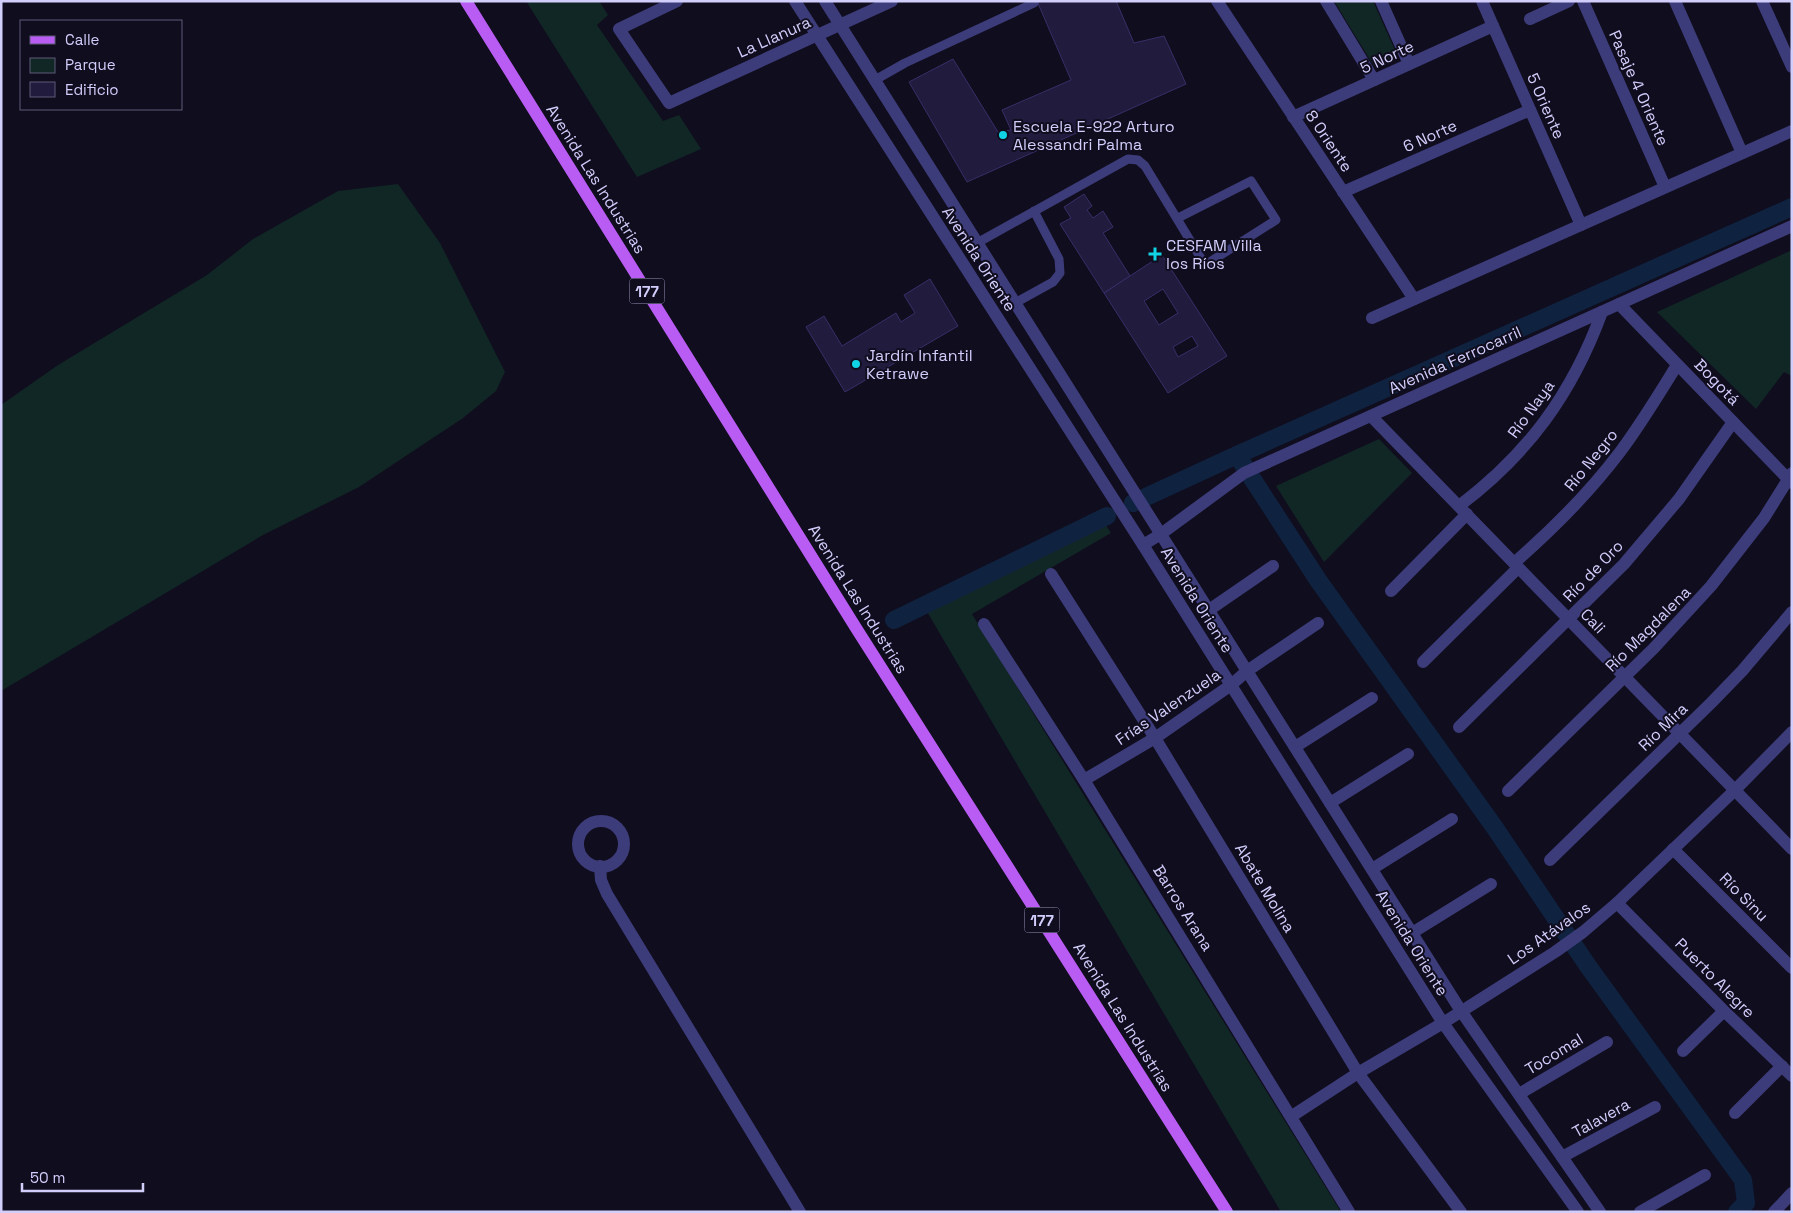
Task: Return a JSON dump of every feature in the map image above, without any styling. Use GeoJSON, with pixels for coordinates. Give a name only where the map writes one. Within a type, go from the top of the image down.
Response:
{"type":"FeatureCollection","features":[{"type":"Feature","properties":{"kind":"main road","name":"Avenida Las Industrias"},"geometry":{"type":"LineString","coordinates":[[466,1],[856,628],[1227,1212]]}},
{"type":"Feature","properties":{"kind":"street","name":"La Llanura"},"geometry":{"type":"LineString","coordinates":[[677,1],[619,28],[669,103],[892,1]]}},
{"type":"Feature","properties":{"kind":"street","name":"Avenida Oriente"},"geometry":{"type":"LineString","coordinates":[[795,1],[1143,545],[1443,1023],[1578,1212]]}},
{"type":"Feature","properties":{"kind":"street","name":"Avenida Oriente"},"geometry":{"type":"LineString","coordinates":[[825,1],[1461,1011],[1600,1212]]}},
{"type":"Feature","properties":{"kind":"street","name":"8 Oriente"},"geometry":{"type":"LineString","coordinates":[[1217,1],[1414,299]]}},
{"type":"Feature","properties":{"kind":"street"},"geometry":{"type":"LineString","coordinates":[[1326,1],[1374,80]]}},
{"type":"Feature","properties":{"kind":"street"},"geometry":{"type":"LineString","coordinates":[[1381,1],[1409,64]]}},
{"type":"Feature","properties":{"kind":"street","name":"5 Oriente"},"geometry":{"type":"LineString","coordinates":[[1482,1],[1581,225]]}},
{"type":"Feature","properties":{"kind":"street"},"geometry":{"type":"LineString","coordinates":[[1530,19],[1570,1]]}},
{"type":"Feature","properties":{"kind":"street","name":"Pasaje 4 Oriente"},"geometry":{"type":"LineString","coordinates":[[1583,1],[1665,187]]}},
{"type":"Feature","properties":{"kind":"street"},"geometry":{"type":"LineString","coordinates":[[1675,1],[1742,153]]}},
{"type":"Feature","properties":{"kind":"street"},"geometry":{"type":"LineString","coordinates":[[1762,1],[1792,67]]}},
{"type":"Feature","properties":{"kind":"street","name":"5 Norte"},"geometry":{"type":"LineString","coordinates":[[1293,117],[1493,26]]}},
{"type":"Feature","properties":{"kind":"street","name":"6 Norte"},"geometry":{"type":"LineString","coordinates":[[1343,192],[1530,110]]}},
{"type":"Feature","properties":{"kind":"street"},"geometry":{"type":"LineString","coordinates":[[1372,318],[1792,131]]}},
{"type":"Feature","properties":{"kind":"street","name":"Avenida Ferrocarril"},"geometry":{"type":"LineString","coordinates":[[1143,545],[1244,473],[1792,226]]}},
{"type":"Feature","properties":{"kind":"street","name":"Bogotá"},"geometry":{"type":"LineString","coordinates":[[1619,304],[1790,478]]}},
{"type":"Feature","properties":{"kind":"street","name":"Río Naya"},"geometry":{"type":"LineString","coordinates":[[1391,591],[1543,424],[1571,382],[1583,359],[1602,312]]}},
{"type":"Feature","properties":{"kind":"street","name":"Río Negro"},"geometry":{"type":"LineString","coordinates":[[1423,662],[1573,508],[1600,477],[1640,424],[1677,364]]}},
{"type":"Feature","properties":{"kind":"street","name":"Cali"},"geometry":{"type":"LineString","coordinates":[[1371,416],[1791,847]]}},
{"type":"Feature","properties":{"kind":"street","name":"Río de Oro"},"geometry":{"type":"LineString","coordinates":[[1460,727],[1604,585],[1650,534],[1733,422]]}},
{"type":"Feature","properties":{"kind":"street","name":"Río Magdalena"},"geometry":{"type":"LineString","coordinates":[[1508,791],[1672,630],[1711,586],[1764,518],[1790,478]]}},
{"type":"Feature","properties":{"kind":"street"},"geometry":{"type":"LineString","coordinates":[[1209,610],[1273,566]]}},
{"type":"Feature","properties":{"kind":"street","name":"Abate Molina"},"geometry":{"type":"LineString","coordinates":[[1051,574],[1154,738],[1358,1072],[1460,1212]]}},
{"type":"Feature","properties":{"kind":"street","name":"Río Mira"},"geometry":{"type":"LineString","coordinates":[[1550,860],[1742,671],[1792,612]]}},
{"type":"Feature","properties":{"kind":"street","name":"Frías Valenzuela"},"geometry":{"type":"LineString","coordinates":[[1084,780],[1154,738],[1318,623]]}},
{"type":"Feature","properties":{"kind":"street","name":"Barros Arana"},"geometry":{"type":"LineString","coordinates":[[984,624],[1084,780],[1292,1116],[1349,1212]]}},
{"type":"Feature","properties":{"kind":"street"},"geometry":{"type":"LineString","coordinates":[[1295,747],[1372,698]]}},
{"type":"Feature","properties":{"kind":"street","name":"Los Atávalos"},"geometry":{"type":"LineString","coordinates":[[1292,1116],[1358,1072],[1443,1023],[1555,952],[1583,932],[1673,849],[1792,732]]}},
{"type":"Feature","properties":{"kind":"street"},"geometry":{"type":"LineString","coordinates":[[1330,803],[1408,754]]}},
{"type":"Feature","properties":{"kind":"street"},"geometry":{"type":"LineString","coordinates":[[1372,869],[1452,818]]}},
{"type":"Feature","properties":{"kind":"street","name":"Río Sinu"},"geometry":{"type":"LineString","coordinates":[[1673,849],[1792,968]]}},
{"type":"Feature","properties":{"kind":"street"},"geometry":{"type":"LineString","coordinates":[[600,866],[601,880],[607,894],[800,1212]]}},
{"type":"Feature","properties":{"kind":"street"},"geometry":{"type":"LineString","coordinates":[[1412,933],[1491,884]]}},
{"type":"Feature","properties":{"kind":"street","name":"Puerto Alegre"},"geometry":{"type":"LineString","coordinates":[[1617,902],[1724,1011],[1792,1076]]}},
{"type":"Feature","properties":{"kind":"street"},"geometry":{"type":"LineString","coordinates":[[1683,1051],[1724,1011]]}},
{"type":"Feature","properties":{"kind":"street","name":"Tocomal"},"geometry":{"type":"LineString","coordinates":[[1519,1094],[1607,1042]]}},
{"type":"Feature","properties":{"kind":"street"},"geometry":{"type":"LineString","coordinates":[[1735,1113],[1782,1066]]}},
{"type":"Feature","properties":{"kind":"street","name":"Talavera"},"geometry":{"type":"LineString","coordinates":[[1562,1157],[1655,1107]]}},
{"type":"Feature","properties":{"kind":"street"},"geometry":{"type":"LineString","coordinates":[[1640,1212],[1705,1175]]}},
{"type":"Feature","properties":{"kind":"street"},"geometry":{"type":"LineString","coordinates":[[1774,1212],[1792,1194]]}},
{"type":"Feature","properties":{"kind":"lane"},"geometry":{"type":"LineString","coordinates":[[874,80],[905,63],[1034,3]]}},
{"type":"Feature","properties":{"kind":"lane"},"geometry":{"type":"LineString","coordinates":[[977,243],[1122,161],[1134,159],[1146,166],[1205,265],[1276,220],[1251,181],[1178,218]]}},
{"type":"Feature","properties":{"kind":"lane"},"geometry":{"type":"LineString","coordinates":[[1015,303],[1053,282],[1060,273],[1059,259],[1034,211]]}},
{"type":"Feature","properties":{"kind":"green space"},"geometry":{"type":"Polygon","coordinates":[[[526,1],[599,1],[608,15],[597,25],[663,121],[679,115],[701,149],[637,177],[526,1]]]}},
{"type":"Feature","properties":{"kind":"green space"},"geometry":{"type":"Polygon","coordinates":[[[1334,1],[1373,1],[1398,57],[1375,68],[1334,1]]]}},
{"type":"Feature","properties":{"kind":"green space"},"geometry":{"type":"Polygon","coordinates":[[[398,184],[440,243],[505,372],[496,391],[463,418],[359,487],[263,535],[1,691],[1,405],[58,365],[207,275],[253,239],[338,191],[398,184]]]}},
{"type":"Feature","properties":{"kind":"green space"},"geometry":{"type":"Polygon","coordinates":[[[1792,250],[1792,376],[1784,372],[1756,409],[1657,312],[1792,250]]]}},
{"type":"Feature","properties":{"kind":"green space"},"geometry":{"type":"Polygon","coordinates":[[[1379,439],[1412,473],[1324,562],[1276,486],[1379,439]]]}},
{"type":"Feature","properties":{"kind":"green space"},"geometry":{"type":"Polygon","coordinates":[[[1102,519],[1111,533],[972,614],[1341,1212],[1281,1212],[923,605],[1102,519]]]}},
{"type":"Feature","properties":{"kind":"building"},"geometry":{"type":"Polygon","coordinates":[[[1037,1],[1116,1],[1134,43],[1164,36],[1186,84],[967,182],[909,82],[953,59],[998,132],[1011,130],[1002,110],[1071,80],[1037,1]]]}},
{"type":"Feature","properties":{"kind":"building"},"geometry":{"type":"Polygon","coordinates":[[[1084,194],[1092,206],[1087,210],[1093,218],[1103,211],[1113,227],[1103,233],[1130,276],[1104,293],[1060,224],[1071,218],[1064,207],[1084,194]]]}},
{"type":"Feature","properties":{"kind":"building"},"geometry":{"type":"Polygon","coordinates":[[[1162,255],[1227,356],[1168,393],[1104,293],[1162,255]],[[1163,289],[1144,301],[1159,325],[1178,313],[1163,289]],[[1192,336],[1173,347],[1178,357],[1198,346],[1192,336]]]}},
{"type":"Feature","properties":{"kind":"building"},"geometry":{"type":"Polygon","coordinates":[[[930,279],[958,326],[845,392],[806,327],[824,316],[842,346],[896,313],[901,322],[915,313],[904,295],[930,279]]]}},
{"type":"Feature","properties":{"kind":"waterway"},"geometry":{"type":"LineString","coordinates":[[1133,503],[1792,207]]}},
{"type":"Feature","properties":{"kind":"waterway"},"geometry":{"type":"LineString","coordinates":[[1237,455],[1318,580],[1495,828],[1588,966],[1743,1180],[1746,1203],[1737,1212]]}},
{"type":"Feature","properties":{"kind":"waterway"},"geometry":{"type":"LineString","coordinates":[[894,620],[1107,516]]}},
{"type":"Feature","properties":{"kind":"place","name":"Escuela E-922 Arturo Alessandri Palma"},"geometry":{"type":"Point","coordinates":[1003,135]}},
{"type":"Feature","properties":{"kind":"place","name":"CESFAM Villa los Ríos"},"geometry":{"type":"Point","coordinates":[1155,254]}},
{"type":"Feature","properties":{"kind":"place","name":"Jardín Infantil Ketrawe"},"geometry":{"type":"Point","coordinates":[856,364]}}]}
